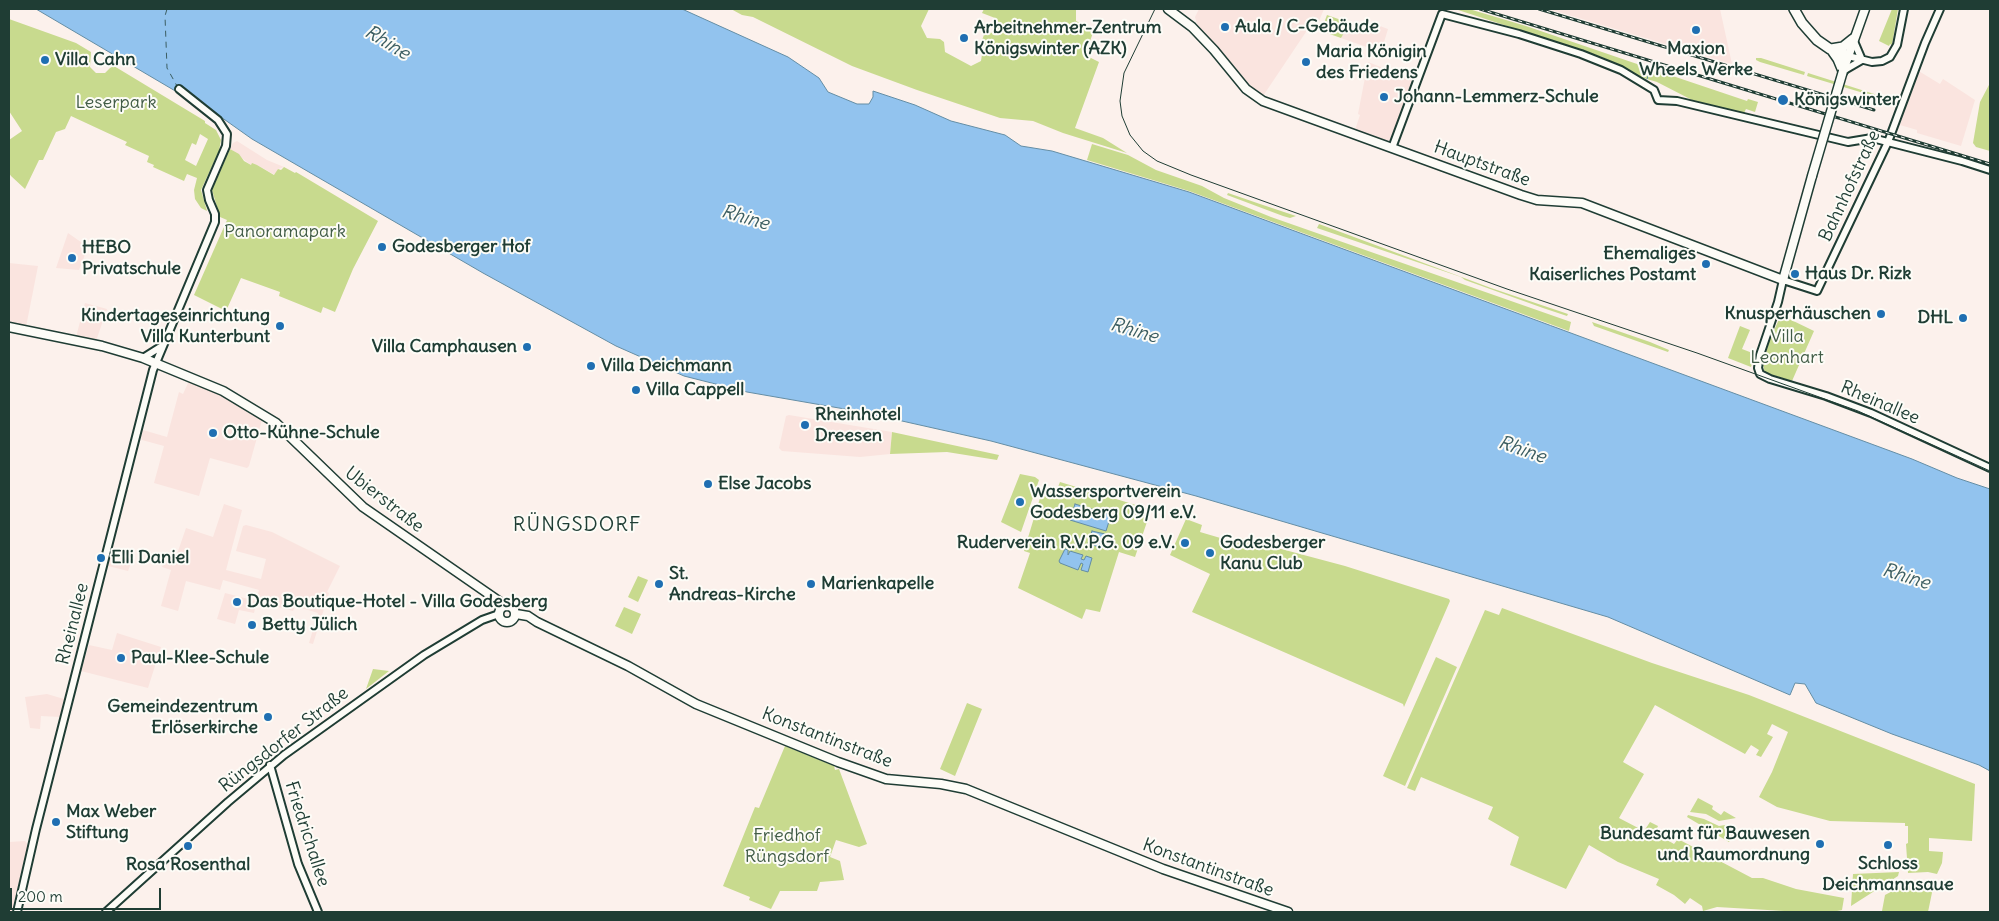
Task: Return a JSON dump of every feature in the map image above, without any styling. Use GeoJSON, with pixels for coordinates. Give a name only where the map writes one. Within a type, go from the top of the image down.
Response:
{"type":"FeatureCollection","features":[{"type":"Feature","properties":{"kind":"highway"},"geometry":{"type":"LineString","coordinates":[[1794,9],[1807,30],[1830,49],[1843,71]]}},
{"type":"Feature","properties":{"kind":"highway"},"geometry":{"type":"LineString","coordinates":[[1830,49],[1843,46],[1854,39]]}},
{"type":"Feature","properties":{"kind":"highway"},"geometry":{"type":"LineString","coordinates":[[1830,49],[1848,56]]}},
{"type":"Feature","properties":{"kind":"main road","name":"Hauptstraße"},"geometry":{"type":"LineString","coordinates":[[1168,9],[1183,19],[1198,33],[1253,95],[1263,100],[1537,200],[1582,203],[1783,280]]}},
{"type":"Feature","properties":{"kind":"main road"},"geometry":{"type":"LineString","coordinates":[[1783,280],[1786,262],[1843,71],[1865,9]]}},
{"type":"Feature","properties":{"kind":"main road"},"geometry":{"type":"LineString","coordinates":[[1771,276],[1786,262]]}},
{"type":"Feature","properties":{"kind":"main road"},"geometry":{"type":"LineString","coordinates":[[9,327],[102,346],[156,362]]}},
{"type":"Feature","properties":{"kind":"main road","name":"Ubierstraße"},"geometry":{"type":"LineString","coordinates":[[156,362],[223,391],[268,417],[364,507],[491,596],[495,596],[502,610]]}},
{"type":"Feature","properties":{"kind":"main road"},"geometry":{"type":"LineString","coordinates":[[502,610],[513,608],[515,616]]}},
{"type":"Feature","properties":{"kind":"main road","name":"Konstantinstraße"},"geometry":{"type":"LineString","coordinates":[[502,610],[504,622],[509,622],[515,616],[536,622],[628,666],[696,704],[869,774],[886,779],[948,785],[966,789],[1176,874],[1288,912]]}},
{"type":"Feature","properties":{"kind":"street"},"geometry":{"type":"LineString","coordinates":[[1848,56],[1877,62],[1890,57],[1897,45],[1904,9]]}},
{"type":"Feature","properties":{"kind":"street","name":"Bahnhofstraße"},"geometry":{"type":"LineString","coordinates":[[1817,291],[1889,141],[1925,43],[1940,9]]}},
{"type":"Feature","properties":{"kind":"street"},"geometry":{"type":"LineString","coordinates":[[1392,148],[1442,14],[1519,34],[1581,54],[1622,70],[1654,90],[1658,100],[1677,101],[1852,142],[1869,138],[1889,141],[1990,170]]}},
{"type":"Feature","properties":{"kind":"street"},"geometry":{"type":"LineString","coordinates":[[1854,39],[1862,60]]}},
{"type":"Feature","properties":{"kind":"street"},"geometry":{"type":"LineString","coordinates":[[1843,71],[1862,60]]}},
{"type":"Feature","properties":{"kind":"street","name":"Rheinallee"},"geometry":{"type":"LineString","coordinates":[[17,912],[38,822],[156,362],[213,230],[215,214],[207,190],[227,143],[227,136],[225,128],[211,114],[179,89]]}},
{"type":"Feature","properties":{"kind":"street","name":"Rheinallee"},"geometry":{"type":"LineString","coordinates":[[1783,280],[1778,302],[1760,355],[1758,368],[1760,374],[1872,413],[1990,468]]}},
{"type":"Feature","properties":{"kind":"street","name":"Hauptstraße"},"geometry":{"type":"LineString","coordinates":[[1783,280],[1817,291]]}},
{"type":"Feature","properties":{"kind":"street"},"geometry":{"type":"LineString","coordinates":[[143,358],[163,345]]}},
{"type":"Feature","properties":{"kind":"street","name":"Rüngsdorfer Straße"},"geometry":{"type":"LineString","coordinates":[[106,912],[270,765],[424,655],[502,610]]}},
{"type":"Feature","properties":{"kind":"street","name":"Friedrichallee"},"geometry":{"type":"LineString","coordinates":[[270,765],[298,864],[318,912]]}},
{"type":"Feature","properties":{"kind":"shaded area"},"geometry":{"type":"Polygon","coordinates":[[[1199,9],[1324,9],[1319,21],[1314,20],[1263,96],[1249,86],[1197,24],[1195,17],[1199,9]]]}},
{"type":"Feature","properties":{"kind":"shaded area"},"geometry":{"type":"Polygon","coordinates":[[[1547,9],[1720,9],[1732,64],[1559,12],[1547,9]]]}},
{"type":"Feature","properties":{"kind":"shaded area"},"geometry":{"type":"Polygon","coordinates":[[[1344,21],[1366,29],[1369,22],[1388,29],[1381,52],[1341,38],[1344,33],[1341,28],[1344,21]]]}},
{"type":"Feature","properties":{"kind":"shaded area","name":"Johann-Lemmerz-Schule"},"geometry":{"type":"Polygon","coordinates":[[[1368,62],[1414,80],[1390,142],[1355,130],[1360,115],[1358,114],[1368,62]]]}},
{"type":"Feature","properties":{"kind":"shaded area"},"geometry":{"type":"Polygon","coordinates":[[[1917,70],[1940,84],[1943,79],[1975,100],[1961,146],[1917,133],[1917,130],[1900,125],[1917,70]]]}},
{"type":"Feature","properties":{"kind":"shaded area"},"geometry":{"type":"Polygon","coordinates":[[[237,141],[267,160],[284,167],[278,169],[275,175],[257,165],[251,165],[230,149],[233,143],[237,141]]]}},
{"type":"Feature","properties":{"kind":"shaded area","name":"HEBO Privatschule"},"geometry":{"type":"Polygon","coordinates":[[[68,233],[88,247],[79,270],[56,268],[68,233]]]}},
{"type":"Feature","properties":{"kind":"shaded area"},"geometry":{"type":"Polygon","coordinates":[[[9,263],[38,266],[26,327],[9,323],[9,263]]]}},
{"type":"Feature","properties":{"kind":"shaded area"},"geometry":{"type":"Polygon","coordinates":[[[85,303],[107,309],[96,341],[76,337],[85,303]]]}},
{"type":"Feature","properties":{"kind":"shaded area","name":"Otto-Kühne-Schule"},"geometry":{"type":"Polygon","coordinates":[[[189,381],[220,394],[262,418],[249,466],[247,468],[210,458],[199,496],[154,483],[164,446],[142,440],[141,437],[143,430],[167,437],[179,392],[183,394],[189,381]]]}},
{"type":"Feature","properties":{"kind":"shaded area"},"geometry":{"type":"Polygon","coordinates":[[[786,416],[892,432],[890,454],[860,457],[782,451],[779,448],[786,416]]]}},
{"type":"Feature","properties":{"kind":"shaded area"},"geometry":{"type":"Polygon","coordinates":[[[224,504],[242,510],[226,570],[261,579],[266,559],[236,551],[243,526],[246,525],[272,532],[340,566],[327,592],[329,593],[313,644],[309,643],[318,613],[295,606],[293,611],[270,605],[269,607],[256,604],[254,613],[239,610],[235,624],[217,619],[225,593],[256,601],[259,590],[223,580],[220,590],[186,581],[178,611],[161,606],[171,570],[162,567],[165,558],[175,560],[186,528],[213,537],[224,504]]]}},
{"type":"Feature","properties":{"kind":"shaded area"},"geometry":{"type":"Polygon","coordinates":[[[110,558],[131,563],[128,571],[108,566],[110,558]]]}},
{"type":"Feature","properties":{"kind":"shaded area","name":"Paul-Klee-Schule"},"geometry":{"type":"Polygon","coordinates":[[[117,633],[161,647],[148,688],[81,671],[89,645],[112,650],[117,633]]]}},
{"type":"Feature","properties":{"kind":"shaded area"},"geometry":{"type":"Polygon","coordinates":[[[47,694],[64,699],[60,717],[41,716],[40,729],[30,728],[25,697],[47,694]]]}},
{"type":"Feature","properties":{"kind":"shaded area"},"geometry":{"type":"Polygon","coordinates":[[[25,841],[28,845],[12,912],[9,912],[9,842],[25,841]]]}},
{"type":"Feature","properties":{"kind":"green space"},"geometry":{"type":"Polygon","coordinates":[[[731,9],[929,9],[921,26],[927,38],[940,39],[944,42],[945,52],[971,66],[981,61],[983,48],[981,43],[985,32],[993,33],[996,27],[993,24],[995,18],[982,13],[984,9],[1076,9],[1076,21],[1094,30],[1085,55],[1099,62],[1075,128],[1103,138],[1127,153],[1063,133],[1033,121],[1000,118],[917,90],[852,66],[753,17],[742,15],[731,9]]]}},
{"type":"Feature","properties":{"kind":"green space"},"geometry":{"type":"Polygon","coordinates":[[[1455,9],[1469,9],[1526,26],[1747,101],[1748,99],[1758,102],[1755,112],[1746,109],[1744,113],[1692,100],[1657,82],[1640,77],[1602,57],[1455,9]]]}},
{"type":"Feature","properties":{"kind":"green space"},"geometry":{"type":"Polygon","coordinates":[[[1892,9],[1898,9],[1892,45],[1890,44],[1889,46],[1879,41],[1892,9]]]}},
{"type":"Feature","properties":{"kind":"green space"},"geometry":{"type":"Polygon","coordinates":[[[1327,15],[1344,21],[1341,28],[1344,33],[1341,38],[1321,31],[1327,15]]]}},
{"type":"Feature","properties":{"kind":"green space","name":"Leserpark"},"geometry":{"type":"Polygon","coordinates":[[[9,19],[76,43],[91,52],[90,67],[96,73],[105,73],[114,66],[205,121],[205,123],[216,130],[221,140],[219,151],[201,190],[207,211],[201,208],[195,199],[194,190],[197,178],[187,174],[184,181],[153,167],[154,165],[147,162],[149,156],[125,145],[127,142],[71,116],[65,129],[56,132],[43,160],[39,160],[25,189],[9,173],[9,140],[22,131],[9,111],[9,19]],[[200,134],[196,145],[192,143],[185,160],[196,166],[208,139],[200,134]]]}},
{"type":"Feature","properties":{"kind":"green space"},"geometry":{"type":"Polygon","coordinates":[[[1756,58],[1805,72],[1804,75],[1760,62],[1756,58]]]}},
{"type":"Feature","properties":{"kind":"green space"},"geometry":{"type":"Polygon","coordinates":[[[1808,73],[1890,99],[1890,101],[1807,76],[1808,73]]]}},
{"type":"Feature","properties":{"kind":"green space"},"geometry":{"type":"Polygon","coordinates":[[[1990,83],[1990,151],[1976,147],[1973,143],[1980,102],[1990,83]]]}},
{"type":"Feature","properties":{"kind":"green space"},"geometry":{"type":"Polygon","coordinates":[[[1092,144],[1128,155],[1156,170],[1202,186],[1224,198],[1271,217],[1571,322],[1569,331],[1189,191],[1087,160],[1092,144]]]}},
{"type":"Feature","properties":{"kind":"green space","name":"Panoramapark"},"geometry":{"type":"Polygon","coordinates":[[[230,149],[239,154],[244,161],[251,165],[252,163],[257,165],[274,175],[278,169],[281,170],[284,167],[296,172],[378,221],[353,269],[335,312],[323,307],[321,313],[279,296],[280,292],[241,278],[226,311],[194,295],[227,220],[220,217],[212,190],[230,149]]]}},
{"type":"Feature","properties":{"kind":"green space"},"geometry":{"type":"Polygon","coordinates":[[[1228,193],[1296,216],[1290,218],[1283,216],[1227,195],[1228,193]]]}},
{"type":"Feature","properties":{"kind":"green space"},"geometry":{"type":"Polygon","coordinates":[[[1319,224],[1491,288],[1568,314],[1567,316],[1543,308],[1461,277],[1317,228],[1319,224]]]}},
{"type":"Feature","properties":{"kind":"green space","name":"Villa Leonhart"},"geometry":{"type":"Polygon","coordinates":[[[1781,315],[1814,331],[1792,381],[1766,373],[1764,370],[1763,363],[1770,339],[1781,315]]]}},
{"type":"Feature","properties":{"kind":"green space"},"geometry":{"type":"Polygon","coordinates":[[[1592,322],[1669,350],[1668,352],[1594,326],[1592,322]]]}},
{"type":"Feature","properties":{"kind":"green space"},"geometry":{"type":"Polygon","coordinates":[[[1740,326],[1750,330],[1742,349],[1755,354],[1751,367],[1728,358],[1740,326]]]}},
{"type":"Feature","properties":{"kind":"green space"},"geometry":{"type":"Polygon","coordinates":[[[892,432],[999,455],[997,460],[947,452],[890,454],[892,432]]]}},
{"type":"Feature","properties":{"kind":"green space","name":"Wassersportverein Godesberg 09/11 e.V."},"geometry":{"type":"Polygon","coordinates":[[[1020,474],[1035,477],[1039,480],[1021,532],[1001,522],[1020,474]]]}},
{"type":"Feature","properties":{"kind":"green space"},"geometry":{"type":"Polygon","coordinates":[[[1060,482],[1149,509],[1147,513],[1149,516],[1135,557],[1119,552],[1100,612],[1086,609],[1082,619],[1018,588],[1030,553],[1024,551],[1043,488],[1056,492],[1060,482]]]}},
{"type":"Feature","properties":{"kind":"green space"},"geometry":{"type":"Polygon","coordinates":[[[1186,519],[1202,525],[1200,532],[1234,542],[1240,538],[1345,566],[1449,599],[1450,601],[1404,707],[1403,704],[1192,612],[1210,574],[1170,555],[1186,519]]]}},
{"type":"Feature","properties":{"kind":"green space"},"geometry":{"type":"Polygon","coordinates":[[[638,576],[648,580],[638,602],[628,597],[638,576]]]}},
{"type":"Feature","properties":{"kind":"green space"},"geometry":{"type":"Polygon","coordinates":[[[624,607],[641,614],[632,634],[615,626],[624,607]]]}},
{"type":"Feature","properties":{"kind":"green space"},"geometry":{"type":"Polygon","coordinates":[[[1502,608],[1652,663],[1749,695],[1975,784],[1972,841],[1929,838],[1929,851],[1943,852],[1942,863],[1937,874],[1928,872],[1908,873],[1906,844],[1908,843],[1908,826],[1905,826],[1905,823],[1830,821],[1777,807],[1759,797],[1772,772],[1788,732],[1772,724],[1767,734],[1773,737],[1761,757],[1756,755],[1759,750],[1751,745],[1745,754],[1655,705],[1623,762],[1644,774],[1619,818],[1644,831],[1650,822],[1658,826],[1655,833],[1674,844],[1678,839],[1752,878],[1763,878],[1796,889],[1844,898],[1842,910],[1832,912],[1801,912],[1717,907],[1703,911],[1702,906],[1690,898],[1685,904],[1656,885],[1659,879],[1618,862],[1589,845],[1566,889],[1510,865],[1519,837],[1488,819],[1493,807],[1421,777],[1415,791],[1407,788],[1485,610],[1499,615],[1502,608]]]}},
{"type":"Feature","properties":{"kind":"green space"},"geometry":{"type":"Polygon","coordinates":[[[1436,657],[1457,667],[1405,786],[1383,776],[1436,657]]]}},
{"type":"Feature","properties":{"kind":"green space"},"geometry":{"type":"Polygon","coordinates":[[[373,669],[389,671],[366,689],[373,669]]]}},
{"type":"Feature","properties":{"kind":"green space"},"geometry":{"type":"Polygon","coordinates":[[[967,703],[982,709],[955,776],[940,769],[967,703]]]}},
{"type":"Feature","properties":{"kind":"green space","name":"Friedhof Rüngsdorf"},"geometry":{"type":"Polygon","coordinates":[[[785,746],[834,766],[835,770],[839,769],[867,844],[859,847],[836,840],[830,857],[840,861],[844,880],[820,882],[817,891],[780,891],[771,909],[749,900],[750,897],[723,886],[755,807],[759,808],[785,746]]]}},
{"type":"Feature","properties":{"kind":"green space"},"geometry":{"type":"Polygon","coordinates":[[[1698,798],[1713,806],[1712,809],[1721,815],[1724,811],[1736,818],[1719,821],[1706,814],[1690,812],[1698,798]]]}},
{"type":"Feature","properties":{"kind":"green space"},"geometry":{"type":"Polygon","coordinates":[[[1688,815],[1704,819],[1719,826],[1731,824],[1737,827],[1729,842],[1687,817],[1688,815]]]}},
{"type":"Feature","properties":{"kind":"green space"},"geometry":{"type":"Polygon","coordinates":[[[1899,872],[1898,876],[1851,906],[1853,874],[1899,872]]]}},
{"type":"Feature","properties":{"kind":"green space"},"geometry":{"type":"Polygon","coordinates":[[[1915,883],[1934,883],[1928,912],[1879,912],[1882,911],[1885,895],[1900,887],[1915,883]]]}},
{"type":"Feature","properties":{"kind":"water","name":"Rhine"},"geometry":{"type":"Polygon","coordinates":[[[36,9],[682,9],[788,57],[819,78],[828,92],[857,104],[869,104],[873,97],[873,91],[915,105],[951,121],[1005,135],[1021,146],[1052,151],[1189,192],[1990,489],[1990,771],[1979,765],[1892,734],[1816,703],[1805,684],[1795,683],[1790,695],[1608,617],[1196,496],[991,441],[862,412],[747,392],[684,376],[616,346],[483,273],[252,139],[180,88],[177,92],[36,9]]]}},
{"type":"Feature","properties":{"kind":"water"},"geometry":{"type":"Polygon","coordinates":[[[1075,504],[1111,515],[1106,531],[1070,520],[1075,504]]]}},
{"type":"Feature","properties":{"kind":"water"},"geometry":{"type":"Polygon","coordinates":[[[1092,531],[1105,534],[1101,548],[1088,543],[1092,531]]]}},
{"type":"Feature","properties":{"kind":"water"},"geometry":{"type":"Polygon","coordinates":[[[1065,549],[1068,550],[1068,555],[1070,551],[1083,555],[1081,559],[1084,560],[1086,556],[1092,558],[1088,572],[1081,570],[1083,564],[1081,563],[1078,570],[1060,563],[1059,561],[1065,549]]]}},
{"type":"Feature","properties":{"kind":"waterway"},"geometry":{"type":"LineString","coordinates":[[1647,79],[1650,70]]}},
{"type":"Feature","properties":{"kind":"ferry route"},"geometry":{"type":"LineString","coordinates":[[167,9],[165,16],[167,68],[177,86]]}},
{"type":"Feature","properties":{"kind":"tram line"},"geometry":{"type":"LineString","coordinates":[[1155,9],[1124,73],[1120,101],[1122,116],[1130,135],[1143,151],[1157,161],[1507,289],[1697,353],[1858,411],[1990,471]]}},
{"type":"Feature","properties":{"kind":"railway"},"geometry":{"type":"LineString","coordinates":[[1480,9],[1990,164]]}},
{"type":"Feature","properties":{"kind":"railway"},"geometry":{"type":"LineString","coordinates":[[1539,9],[1874,110]]}},
{"type":"Feature","properties":{"kind":"place","name":"Aula / C-Gebäude"},"geometry":{"type":"Point","coordinates":[1225,27]}},
{"type":"Feature","properties":{"kind":"place","name":"Maxion Wheels Werke"},"geometry":{"type":"Point","coordinates":[1696,30]}},
{"type":"Feature","properties":{"kind":"place","name":"Arbeitnehmer-Zentrum Königswinter (AZK)"},"geometry":{"type":"Point","coordinates":[964,38]}},
{"type":"Feature","properties":{"kind":"place","name":"Villa Cahn"},"geometry":{"type":"Point","coordinates":[45,60]}},
{"type":"Feature","properties":{"kind":"place","name":"Maria Königin des Friedens"},"geometry":{"type":"Point","coordinates":[1306,62]}},
{"type":"Feature","properties":{"kind":"place","name":"Johann-Lemmerz-Schule"},"geometry":{"type":"Point","coordinates":[1384,97]}},
{"type":"Feature","properties":{"kind":"place","name":"Königswinter"},"geometry":{"type":"Point","coordinates":[1783,100]}},
{"type":"Feature","properties":{"kind":"place","name":"Godesberger Hof"},"geometry":{"type":"Point","coordinates":[382,247]}},
{"type":"Feature","properties":{"kind":"place","name":"HEBO Privatschule"},"geometry":{"type":"Point","coordinates":[72,258]}},
{"type":"Feature","properties":{"kind":"place","name":"Ehemaliges Kaiserliches Postamt"},"geometry":{"type":"Point","coordinates":[1706,264]}},
{"type":"Feature","properties":{"kind":"place","name":"Haus Dr. Rizk"},"geometry":{"type":"Point","coordinates":[1795,274]}},
{"type":"Feature","properties":{"kind":"place","name":"Knusperhäuschen"},"geometry":{"type":"Point","coordinates":[1881,314]}},
{"type":"Feature","properties":{"kind":"place","name":"DHL"},"geometry":{"type":"Point","coordinates":[1963,318]}},
{"type":"Feature","properties":{"kind":"place","name":"Kindertageseinrichtung Villa Kunterbunt"},"geometry":{"type":"Point","coordinates":[280,326]}},
{"type":"Feature","properties":{"kind":"place","name":"Villa Camphausen"},"geometry":{"type":"Point","coordinates":[527,347]}},
{"type":"Feature","properties":{"kind":"place","name":"Villa Deichmann"},"geometry":{"type":"Point","coordinates":[591,366]}},
{"type":"Feature","properties":{"kind":"place","name":"Villa Cappell"},"geometry":{"type":"Point","coordinates":[636,390]}},
{"type":"Feature","properties":{"kind":"place","name":"Rheinhotel Dreesen"},"geometry":{"type":"Point","coordinates":[805,425]}},
{"type":"Feature","properties":{"kind":"place","name":"Otto-Kühne-Schule"},"geometry":{"type":"Point","coordinates":[213,433]}},
{"type":"Feature","properties":{"kind":"place","name":"Else Jacobs"},"geometry":{"type":"Point","coordinates":[708,484]}},
{"type":"Feature","properties":{"kind":"place","name":"Wassersportverein Godesberg 09/11 e.V."},"geometry":{"type":"Point","coordinates":[1020,502]}},
{"type":"Feature","properties":{"kind":"place","name":"Ruderverein R.V.P.G. 09 e.V."},"geometry":{"type":"Point","coordinates":[1185,543]}},
{"type":"Feature","properties":{"kind":"place","name":"Godesberger Kanu Club"},"geometry":{"type":"Point","coordinates":[1210,553]}},
{"type":"Feature","properties":{"kind":"place","name":"Elli Daniel"},"geometry":{"type":"Point","coordinates":[101,558]}},
{"type":"Feature","properties":{"kind":"place","name":"St. Andreas-Kirche"},"geometry":{"type":"Point","coordinates":[659,584]}},
{"type":"Feature","properties":{"kind":"place","name":"Marienkapelle"},"geometry":{"type":"Point","coordinates":[811,584]}},
{"type":"Feature","properties":{"kind":"place","name":"Das Boutique-Hotel - Villa Godesberg"},"geometry":{"type":"Point","coordinates":[237,602]}},
{"type":"Feature","properties":{"kind":"place","name":"Betty Jülich"},"geometry":{"type":"Point","coordinates":[252,625]}},
{"type":"Feature","properties":{"kind":"place","name":"Paul-Klee-Schule"},"geometry":{"type":"Point","coordinates":[121,658]}},
{"type":"Feature","properties":{"kind":"place","name":"Gemeindezentrum Erlöserkirche"},"geometry":{"type":"Point","coordinates":[268,717]}},
{"type":"Feature","properties":{"kind":"place","name":"Max Weber Stiftung"},"geometry":{"type":"Point","coordinates":[56,822]}},
{"type":"Feature","properties":{"kind":"place","name":"Bundesamt für Bauwesen und Raumordnung"},"geometry":{"type":"Point","coordinates":[1820,844]}},
{"type":"Feature","properties":{"kind":"place","name":"Schloss Deichmannsaue"},"geometry":{"type":"Point","coordinates":[1888,845]}},
{"type":"Feature","properties":{"kind":"place","name":"Rosa Rosenthal"},"geometry":{"type":"Point","coordinates":[188,846]}},
{"type":"Feature","properties":{"kind":"district","name":"RÜNGSDORF"},"geometry":{"type":"Point","coordinates":[577,525]}}]}
